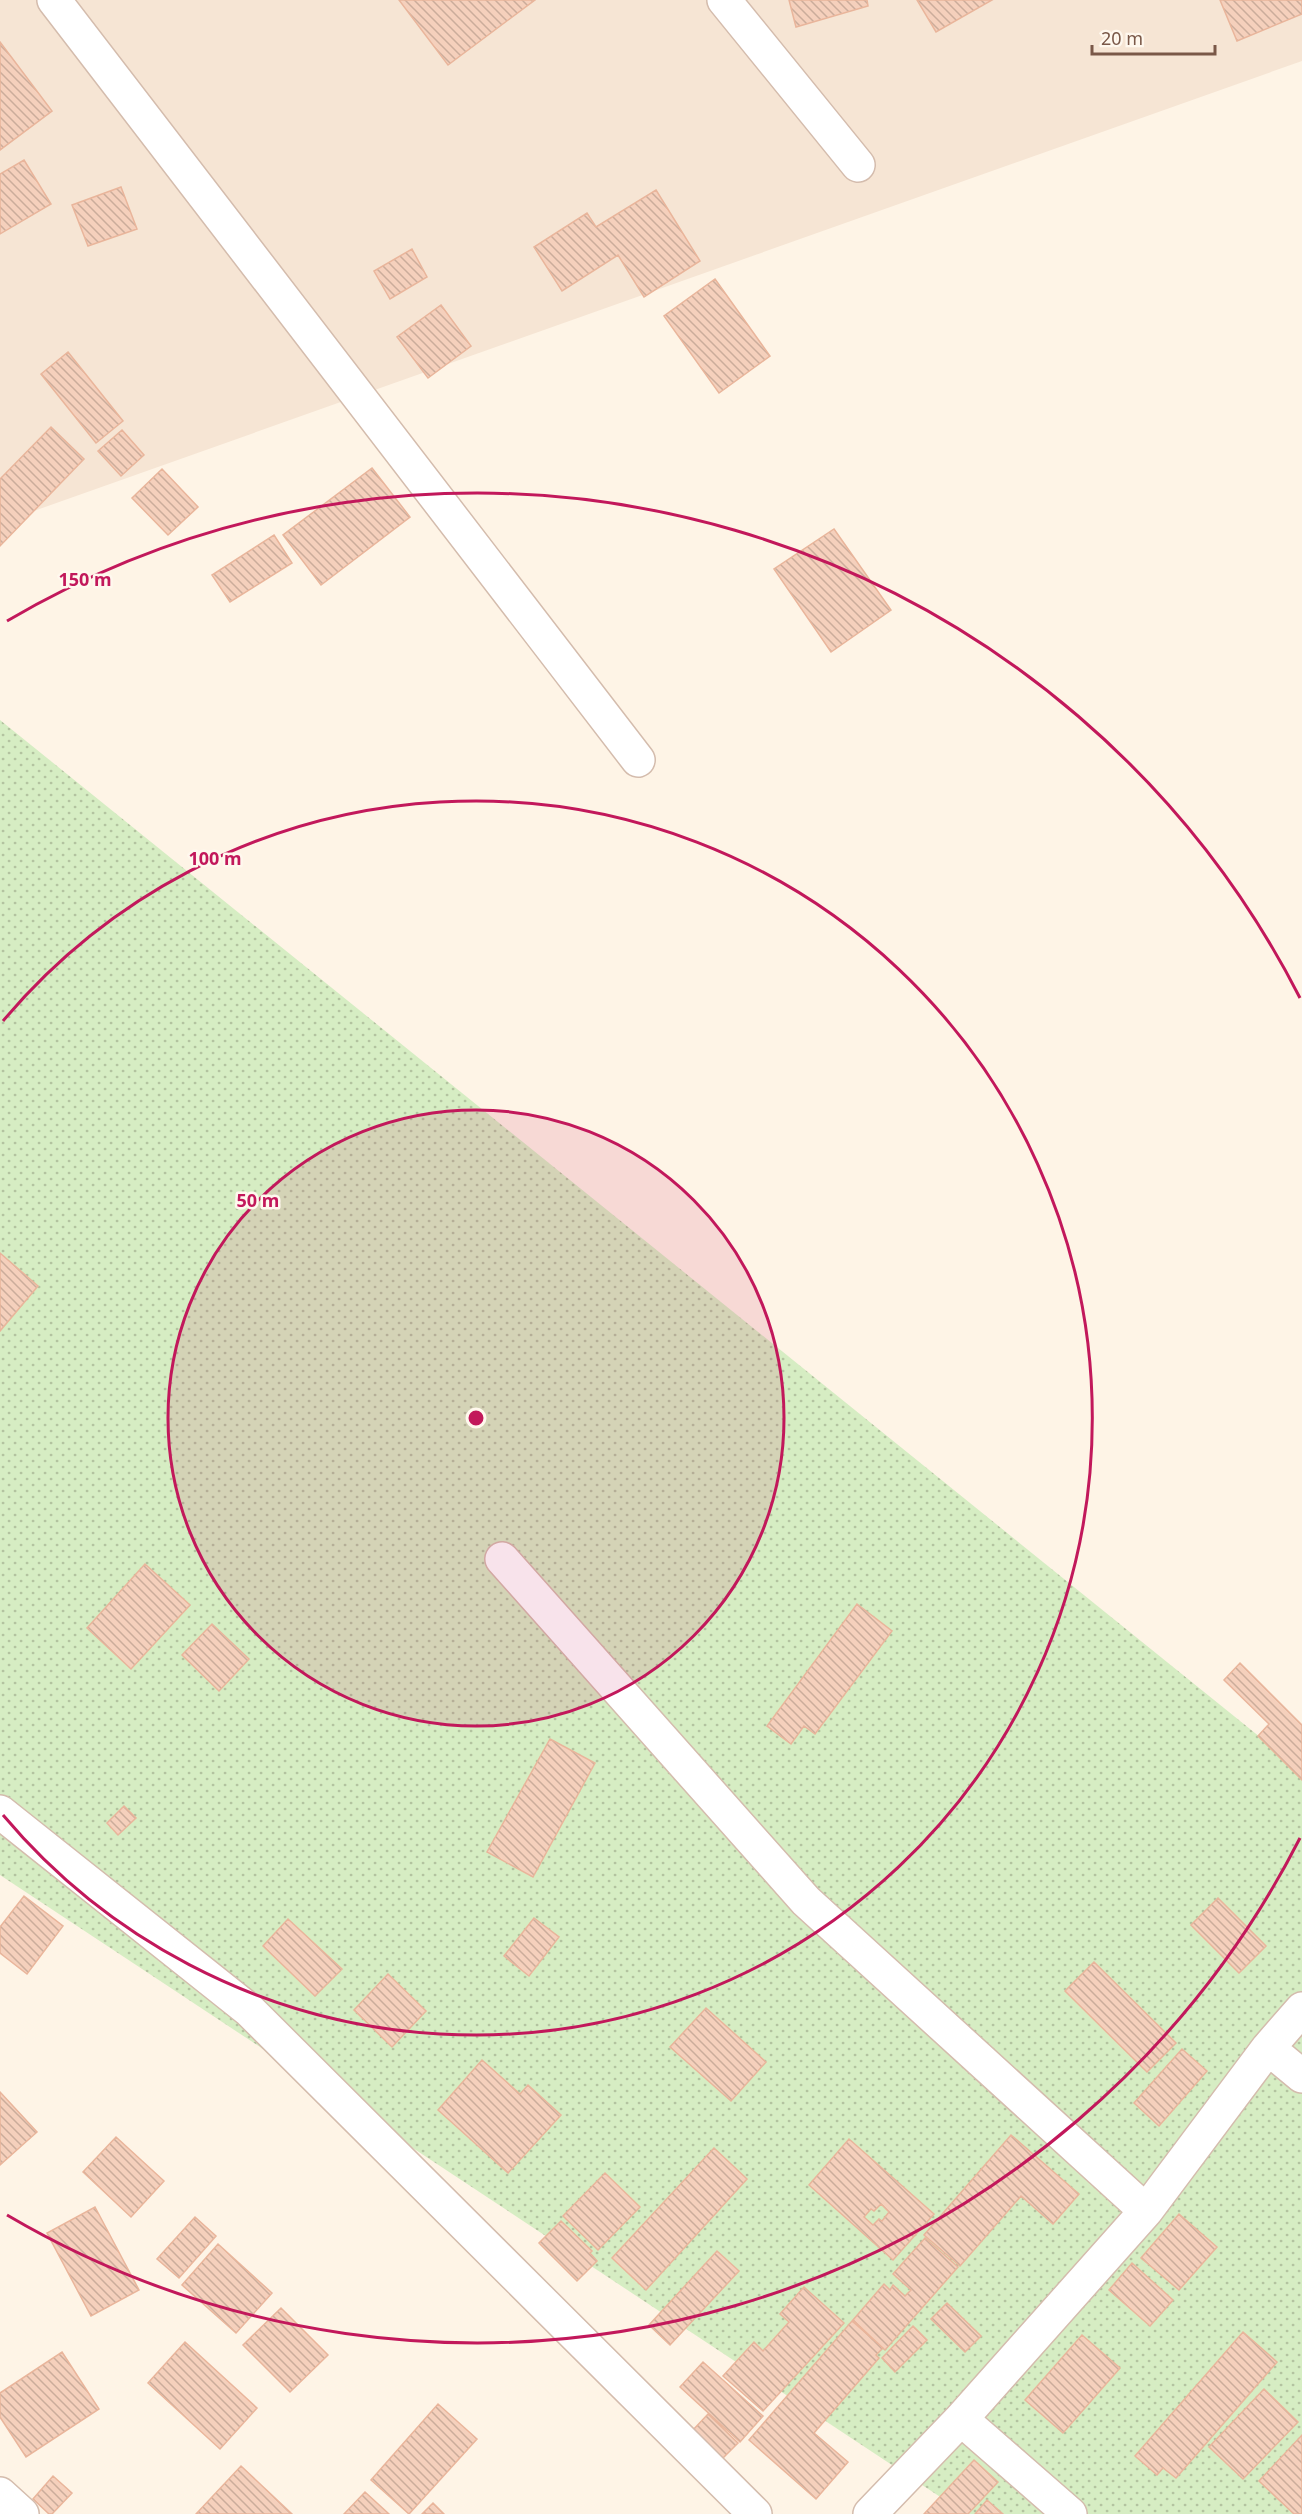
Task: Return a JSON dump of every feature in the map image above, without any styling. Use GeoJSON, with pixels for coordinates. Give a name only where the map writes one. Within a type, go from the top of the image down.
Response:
{"type":"FeatureCollection","features":[{"type":"Feature","properties":{"kind":"street"},"geometry":{"type":"LineString","coordinates":[[54,0],[638,760]]}},
{"type":"Feature","properties":{"kind":"street"},"geometry":{"type":"LineString","coordinates":[[724,0],[858,165]]}},
{"type":"Feature","properties":{"kind":"street"},"geometry":{"type":"LineString","coordinates":[[502,1559],[806,1901],[1146,2211]]}},
{"type":"Feature","properties":{"kind":"street"},"geometry":{"type":"LineString","coordinates":[[0,1812],[249,2010],[755,2514]]}},
{"type":"Feature","properties":{"kind":"street"},"geometry":{"type":"LineString","coordinates":[[870,2514],[961,2419],[1146,2211],[1268,2048],[1302,2009]]}},
{"type":"Feature","properties":{"kind":"street"},"geometry":{"type":"LineString","coordinates":[[1268,2048],[1302,2076]]}},
{"type":"Feature","properties":{"kind":"street"},"geometry":{"type":"LineString","coordinates":[[961,2419],[1070,2514]]}},
{"type":"Feature","properties":{"kind":"street"},"geometry":{"type":"LineString","coordinates":[[0,2494],[22,2514]]}},
{"type":"Feature","properties":{"kind":"shaded area"},"geometry":{"type":"Polygon","coordinates":[[[0,0],[1302,0],[1302,61],[0,523],[0,0]]]}},
{"type":"Feature","properties":{"kind":"green space"},"geometry":{"type":"Polygon","coordinates":[[[0,720],[1302,1771],[1302,2514],[966,2514],[0,1875],[0,720]]]}},
{"type":"Feature","properties":{"kind":"building"},"geometry":{"type":"Polygon","coordinates":[[[399,0],[535,0],[448,65],[399,0]]]}},
{"type":"Feature","properties":{"kind":"building"},"geometry":{"type":"Polygon","coordinates":[[[789,0],[867,0],[868,6],[796,27],[789,0]]]}},
{"type":"Feature","properties":{"kind":"building"},"geometry":{"type":"Polygon","coordinates":[[[917,0],[992,0],[936,32],[917,0]]]}},
{"type":"Feature","properties":{"kind":"building"},"geometry":{"type":"Polygon","coordinates":[[[1220,0],[1302,0],[1302,14],[1237,41],[1220,0]]]}},
{"type":"Feature","properties":{"kind":"building"},"geometry":{"type":"Polygon","coordinates":[[[0,42],[52,111],[0,150],[0,42]]]}},
{"type":"Feature","properties":{"kind":"building"},"geometry":{"type":"Polygon","coordinates":[[[24,160],[51,204],[0,234],[0,174],[24,160]]]}},
{"type":"Feature","properties":{"kind":"building"},"geometry":{"type":"Polygon","coordinates":[[[121,187],[137,229],[88,246],[72,205],[121,187]]]}},
{"type":"Feature","properties":{"kind":"building"},"geometry":{"type":"Polygon","coordinates":[[[656,190],[700,261],[644,297],[618,255],[562,291],[534,247],[587,213],[596,227],[656,190]]]}},
{"type":"Feature","properties":{"kind":"building"},"geometry":{"type":"Polygon","coordinates":[[[412,249],[427,277],[390,299],[374,271],[412,249]]]}},
{"type":"Feature","properties":{"kind":"building"},"geometry":{"type":"Polygon","coordinates":[[[715,279],[770,356],[719,393],[664,316],[715,279]]]}},
{"type":"Feature","properties":{"kind":"building"},"geometry":{"type":"Polygon","coordinates":[[[441,305],[471,346],[428,378],[397,337],[441,305]]]}},
{"type":"Feature","properties":{"kind":"building"},"geometry":{"type":"Polygon","coordinates":[[[68,352],[123,421],[96,443],[41,374],[68,352]]]}},
{"type":"Feature","properties":{"kind":"building"},"geometry":{"type":"Polygon","coordinates":[[[51,427],[84,459],[0,546],[0,479],[51,427]]]}},
{"type":"Feature","properties":{"kind":"building"},"geometry":{"type":"Polygon","coordinates":[[[122,430],[144,455],[121,476],[98,451],[122,430]]]}},
{"type":"Feature","properties":{"kind":"building"},"geometry":{"type":"Polygon","coordinates":[[[372,468],[410,517],[321,585],[283,535],[372,468]]]}},
{"type":"Feature","properties":{"kind":"building"},"geometry":{"type":"Polygon","coordinates":[[[162,469],[198,507],[168,535],[132,498],[162,469]]]}},
{"type":"Feature","properties":{"kind":"building"},"geometry":{"type":"Polygon","coordinates":[[[834,529],[891,610],[831,652],[774,569],[834,529]]]}},
{"type":"Feature","properties":{"kind":"building"},"geometry":{"type":"Polygon","coordinates":[[[274,535],[292,563],[230,602],[212,575],[274,535]]]}},
{"type":"Feature","properties":{"kind":"building"},"geometry":{"type":"Polygon","coordinates":[[[0,1253],[38,1286],[0,1331],[0,1253]]]}},
{"type":"Feature","properties":{"kind":"building"},"geometry":{"type":"Polygon","coordinates":[[[145,1564],[190,1605],[131,1669],[87,1628],[145,1564]]]}},
{"type":"Feature","properties":{"kind":"building"},"geometry":{"type":"Polygon","coordinates":[[[857,1604],[892,1631],[815,1734],[804,1726],[791,1744],[767,1726],[857,1604]]]}},
{"type":"Feature","properties":{"kind":"building"},"geometry":{"type":"Polygon","coordinates":[[[212,1624],[249,1659],[219,1691],[182,1655],[212,1624]]]}},
{"type":"Feature","properties":{"kind":"building"},"geometry":{"type":"Polygon","coordinates":[[[1240,1663],[1302,1725],[1302,1780],[1258,1736],[1269,1724],[1224,1680],[1240,1663]]]}},
{"type":"Feature","properties":{"kind":"building"},"geometry":{"type":"Polygon","coordinates":[[[550,1739],[595,1763],[533,1877],[487,1852],[550,1739]]]}},
{"type":"Feature","properties":{"kind":"building"},"geometry":{"type":"Polygon","coordinates":[[[124,1806],[136,1818],[118,1835],[107,1823],[124,1806]]]}},
{"type":"Feature","properties":{"kind":"building"},"geometry":{"type":"Polygon","coordinates":[[[24,1896],[63,1926],[27,1974],[0,1953],[0,1927],[24,1896]]]}},
{"type":"Feature","properties":{"kind":"building"},"geometry":{"type":"Polygon","coordinates":[[[1218,1898],[1266,1946],[1239,1973],[1191,1925],[1218,1898]]]}},
{"type":"Feature","properties":{"kind":"building"},"geometry":{"type":"Polygon","coordinates":[[[534,1918],[559,1937],[529,1976],[504,1956],[534,1918]]]}},
{"type":"Feature","properties":{"kind":"building"},"geometry":{"type":"Polygon","coordinates":[[[288,1919],[342,1969],[315,1996],[263,1946],[288,1919]]]}},
{"type":"Feature","properties":{"kind":"building"},"geometry":{"type":"Polygon","coordinates":[[[1094,1962],[1176,2043],[1147,2072],[1065,1991],[1094,1962]]]}},
{"type":"Feature","properties":{"kind":"building"},"geometry":{"type":"Polygon","coordinates":[[[388,1974],[426,2011],[392,2047],[354,2010],[388,1974]]]}},
{"type":"Feature","properties":{"kind":"building"},"geometry":{"type":"Polygon","coordinates":[[[706,2008],[766,2062],[731,2101],[670,2047],[706,2008]]]}},
{"type":"Feature","properties":{"kind":"building"},"geometry":{"type":"Polygon","coordinates":[[[1182,2049],[1207,2071],[1159,2126],[1134,2103],[1182,2049]]]}},
{"type":"Feature","properties":{"kind":"building"},"geometry":{"type":"Polygon","coordinates":[[[482,2060],[520,2094],[528,2085],[561,2115],[508,2173],[438,2110],[482,2060]]]}},
{"type":"Feature","properties":{"kind":"building"},"geometry":{"type":"Polygon","coordinates":[[[0,2092],[37,2132],[0,2165],[0,2092]]]}},
{"type":"Feature","properties":{"kind":"building"},"geometry":{"type":"Polygon","coordinates":[[[1011,2135],[1079,2194],[1053,2224],[1021,2196],[960,2266],[924,2235],[1011,2135]]]}},
{"type":"Feature","properties":{"kind":"building"},"geometry":{"type":"Polygon","coordinates":[[[116,2137],[164,2181],[131,2217],[83,2172],[116,2137]]]}},
{"type":"Feature","properties":{"kind":"building"},"geometry":{"type":"Polygon","coordinates":[[[849,2139],[934,2214],[893,2260],[809,2185],[849,2139]],[[881,2204],[874,2211],[871,2209],[864,2217],[873,2225],[879,2219],[882,2221],[889,2212],[881,2204]]]}},
{"type":"Feature","properties":{"kind":"building"},"geometry":{"type":"Polygon","coordinates":[[[714,2148],[747,2179],[646,2290],[612,2258],[714,2148]]]}},
{"type":"Feature","properties":{"kind":"building"},"geometry":{"type":"Polygon","coordinates":[[[605,2173],[640,2207],[598,2250],[563,2216],[605,2173]]]}},
{"type":"Feature","properties":{"kind":"building"},"geometry":{"type":"Polygon","coordinates":[[[95,2207],[139,2290],[91,2316],[47,2233],[95,2207]]]}},
{"type":"Feature","properties":{"kind":"building"},"geometry":{"type":"Polygon","coordinates":[[[1179,2214],[1217,2247],[1179,2290],[1141,2258],[1179,2214]]]}},
{"type":"Feature","properties":{"kind":"building"},"geometry":{"type":"Polygon","coordinates":[[[195,2217],[216,2236],[179,2278],[157,2259],[195,2217]]]}},
{"type":"Feature","properties":{"kind":"building"},"geometry":{"type":"Polygon","coordinates":[[[561,2221],[592,2251],[590,2253],[597,2261],[577,2281],[539,2243],[561,2221]]]}},
{"type":"Feature","properties":{"kind":"building"},"geometry":{"type":"Polygon","coordinates":[[[925,2238],[958,2267],[885,2350],[853,2320],[884,2284],[890,2290],[893,2285],[905,2296],[911,2290],[893,2274],[925,2238]]]}},
{"type":"Feature","properties":{"kind":"building"},"geometry":{"type":"Polygon","coordinates":[[[218,2244],[272,2293],[236,2333],[182,2285],[218,2244]]]}},
{"type":"Feature","properties":{"kind":"building"},"geometry":{"type":"Polygon","coordinates":[[[717,2251],[739,2271],[670,2345],[649,2325],[717,2251]]]}},
{"type":"Feature","properties":{"kind":"building"},"geometry":{"type":"Polygon","coordinates":[[[1132,2263],[1173,2300],[1150,2326],[1109,2290],[1132,2263]]]}},
{"type":"Feature","properties":{"kind":"building"},"geometry":{"type":"Polygon","coordinates":[[[804,2287],[844,2323],[763,2411],[723,2376],[754,2342],[763,2351],[789,2322],[780,2314],[804,2287]]]}},
{"type":"Feature","properties":{"kind":"building"},"geometry":{"type":"Polygon","coordinates":[[[947,2303],[981,2336],[965,2352],[931,2319],[947,2303]]]}},
{"type":"Feature","properties":{"kind":"building"},"geometry":{"type":"Polygon","coordinates":[[[281,2308],[328,2355],[290,2392],[243,2345],[281,2308]]]}},
{"type":"Feature","properties":{"kind":"building"},"geometry":{"type":"Polygon","coordinates":[[[852,2321],[883,2348],[876,2355],[879,2358],[814,2433],[848,2462],[816,2499],[749,2440],[852,2321]]]}},
{"type":"Feature","properties":{"kind":"building"},"geometry":{"type":"Polygon","coordinates":[[[913,2326],[927,2340],[895,2372],[882,2358],[913,2326]]]}},
{"type":"Feature","properties":{"kind":"building"},"geometry":{"type":"Polygon","coordinates":[[[1243,2332],[1277,2362],[1176,2478],[1163,2468],[1157,2475],[1135,2456],[1243,2332]]]}},
{"type":"Feature","properties":{"kind":"building"},"geometry":{"type":"Polygon","coordinates":[[[1082,2335],[1120,2368],[1063,2433],[1025,2400],[1082,2335]]]}},
{"type":"Feature","properties":{"kind":"building"},"geometry":{"type":"Polygon","coordinates":[[[185,2342],[257,2408],[220,2449],[148,2383],[185,2342]]]}},
{"type":"Feature","properties":{"kind":"building"},"geometry":{"type":"Polygon","coordinates":[[[62,2352],[99,2409],[26,2457],[0,2417],[0,2393],[62,2352]]]}},
{"type":"Feature","properties":{"kind":"building"},"geometry":{"type":"Polygon","coordinates":[[[703,2362],[763,2416],[740,2442],[680,2387],[703,2362]]]}},
{"type":"Feature","properties":{"kind":"building"},"geometry":{"type":"Polygon","coordinates":[[[1264,2389],[1298,2422],[1243,2479],[1209,2447],[1264,2389]]]}},
{"type":"Feature","properties":{"kind":"building"},"geometry":{"type":"Polygon","coordinates":[[[438,2404],[477,2439],[409,2514],[371,2480],[438,2404]]]}},
{"type":"Feature","properties":{"kind":"building"},"geometry":{"type":"Polygon","coordinates":[[[708,2414],[738,2443],[722,2459],[692,2431],[708,2414]]]}},
{"type":"Feature","properties":{"kind":"building"},"geometry":{"type":"Polygon","coordinates":[[[1302,2435],[1302,2514],[1294,2514],[1259,2481],[1302,2435]]]}},
{"type":"Feature","properties":{"kind":"building"},"geometry":{"type":"Polygon","coordinates":[[[974,2460],[998,2482],[968,2514],[924,2514],[974,2460]]]}},
{"type":"Feature","properties":{"kind":"building"},"geometry":{"type":"Polygon","coordinates":[[[241,2466],[292,2514],[196,2514],[241,2466]]]}},
{"type":"Feature","properties":{"kind":"building"},"geometry":{"type":"Polygon","coordinates":[[[53,2476],[72,2493],[52,2514],[49,2514],[33,2499],[53,2476]]]}},
{"type":"Feature","properties":{"kind":"building"},"geometry":{"type":"Polygon","coordinates":[[[365,2492],[389,2514],[344,2514],[365,2492]]]}},
{"type":"Feature","properties":{"kind":"building"},"geometry":{"type":"Polygon","coordinates":[[[987,2500],[1003,2514],[975,2514],[987,2500]]]}},
{"type":"Feature","properties":{"kind":"building"},"geometry":{"type":"Polygon","coordinates":[[[433,2503],[444,2514],[422,2514],[433,2503]]]}}]}
